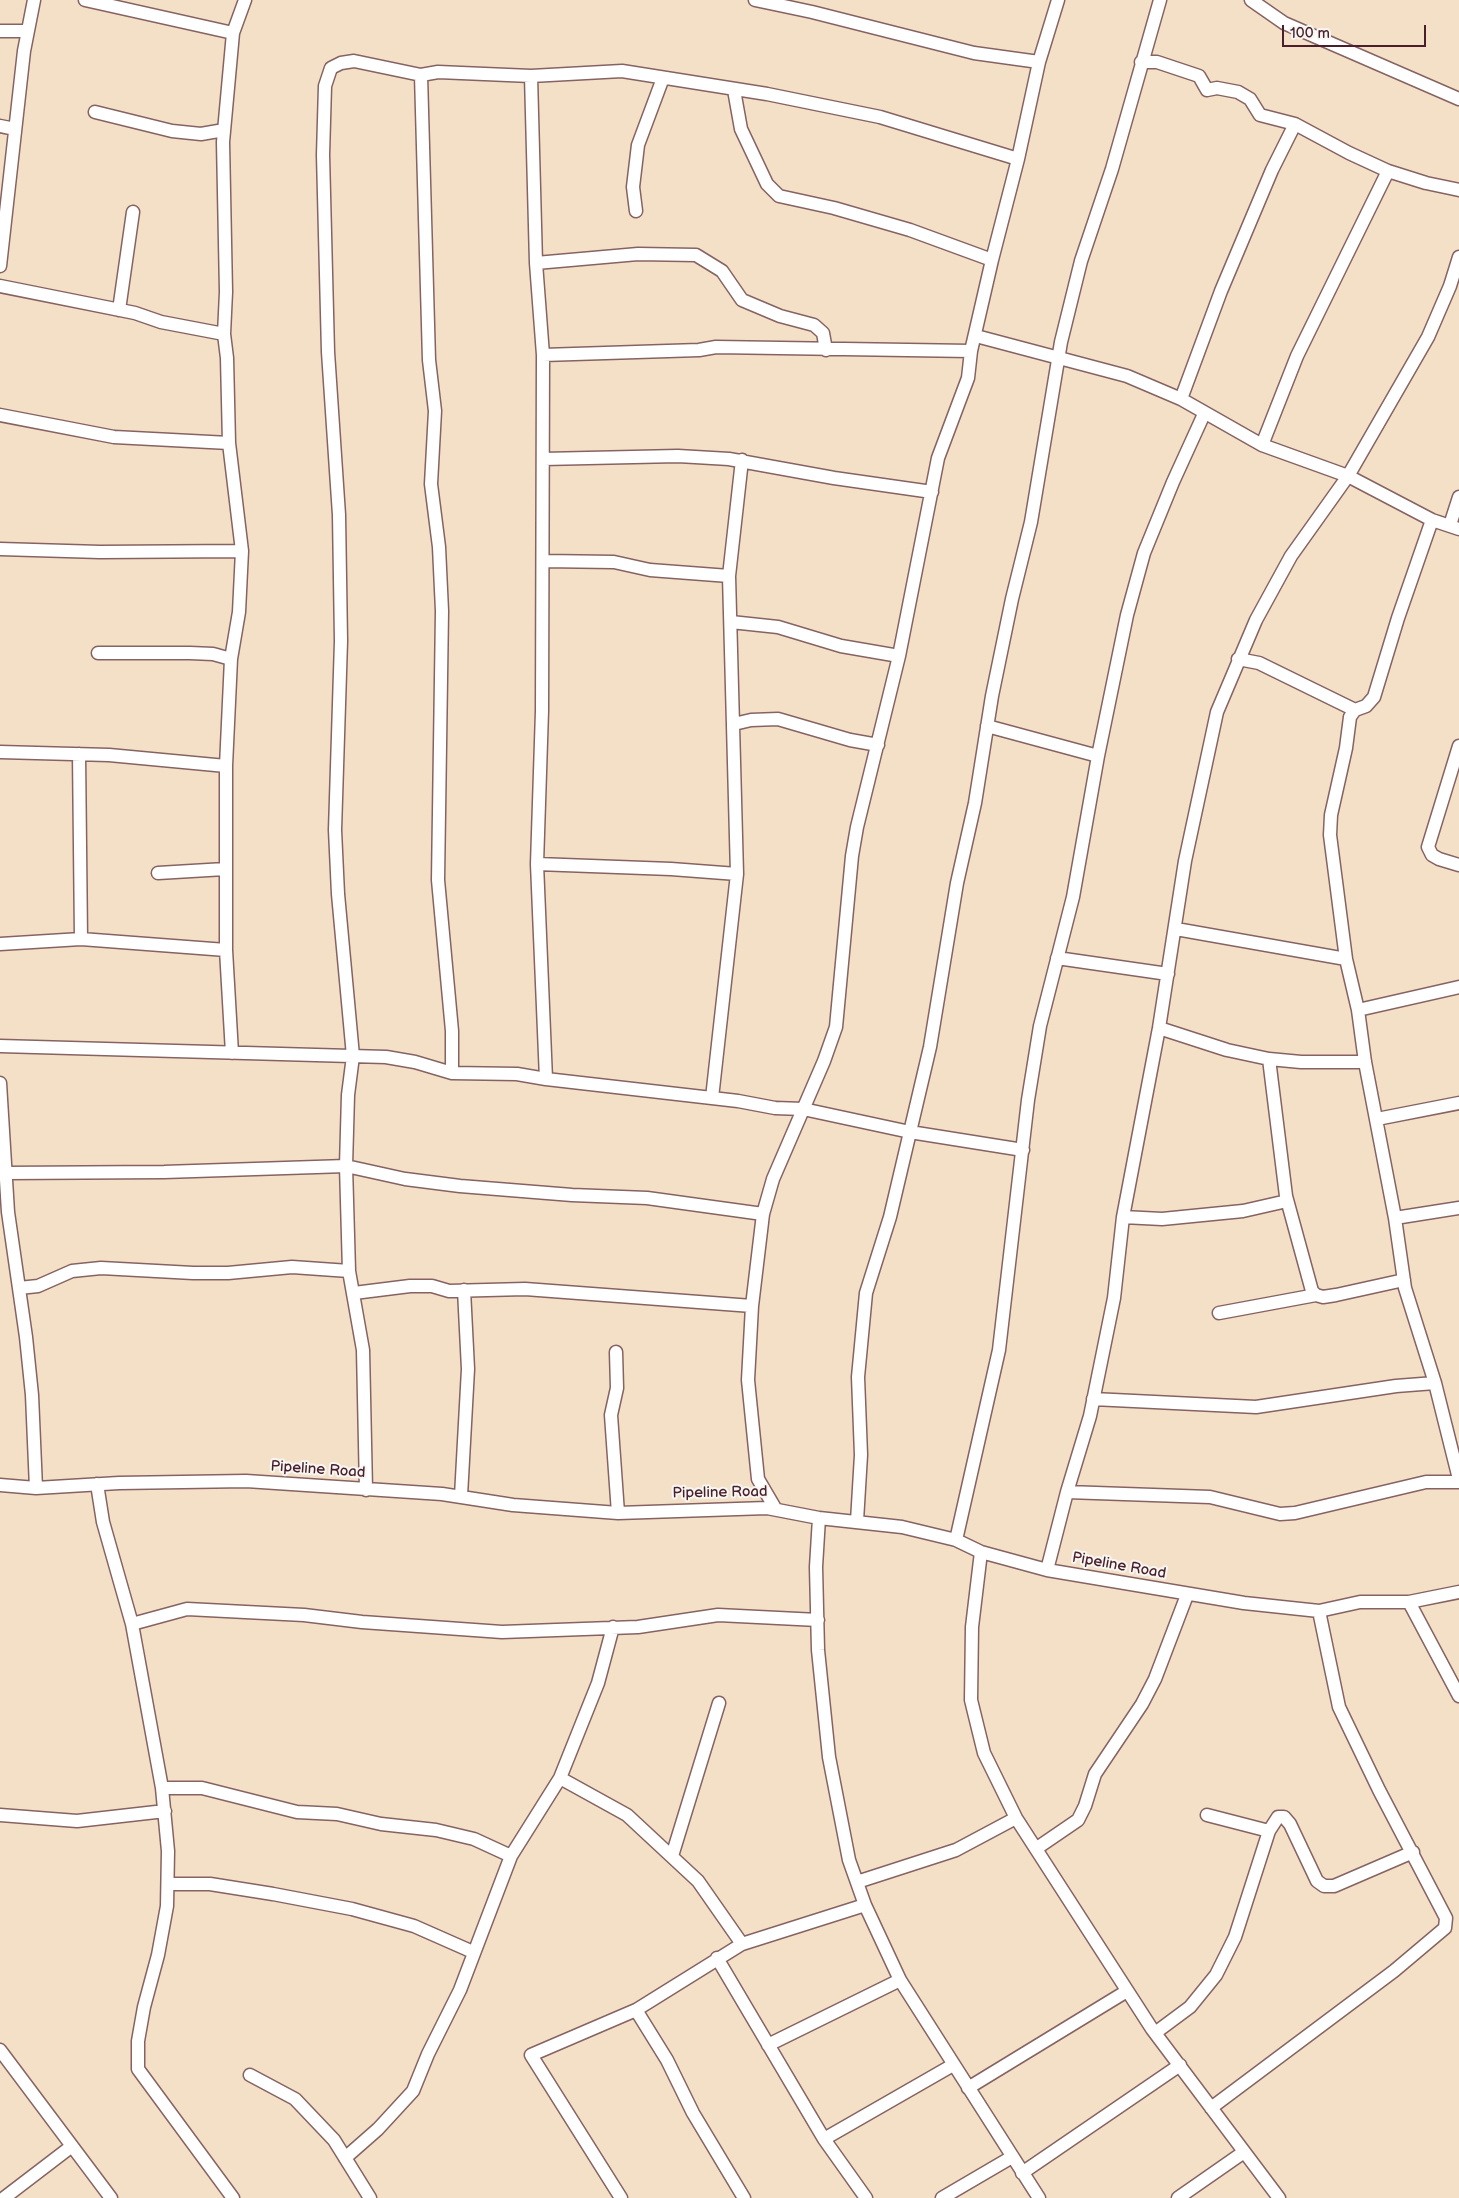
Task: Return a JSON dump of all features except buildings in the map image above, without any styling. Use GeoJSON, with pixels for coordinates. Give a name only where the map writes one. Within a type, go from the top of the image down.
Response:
{"type":"FeatureCollection","features":[{"type":"Feature","properties":{"kind":"street"},"geometry":{"type":"LineString","coordinates":[[0,266],[3,226],[27,31],[34,0]]}},
{"type":"Feature","properties":{"kind":"street"},"geometry":{"type":"LineString","coordinates":[[85,0],[233,33]]}},
{"type":"Feature","properties":{"kind":"street"},"geometry":{"type":"LineString","coordinates":[[232,1053],[226,950],[226,766],[231,659],[239,612],[242,551],[229,443],[227,358],[224,334],[226,292],[224,130],[233,33],[245,0]]}},
{"type":"Feature","properties":{"kind":"street"},"geometry":{"type":"LineString","coordinates":[[756,0],[812,12],[965,51],[1039,62]]}},
{"type":"Feature","properties":{"kind":"street"},"geometry":{"type":"LineString","coordinates":[[775,1508],[758,1478],[748,1380],[752,1306],[763,1214],[774,1179],[836,1027],[852,856],[899,656],[938,458],[968,378],[971,351],[1018,159],[1039,62],[1058,0]]}},
{"type":"Feature","properties":{"kind":"street"},"geometry":{"type":"LineString","coordinates":[[856,1520],[861,1455],[858,1377],[866,1293],[890,1217],[930,1047],[955,892],[975,803],[987,726],[1012,599],[1031,522],[1058,356],[1082,261],[1112,169],[1160,0]]}},
{"type":"Feature","properties":{"kind":"street"},"geometry":{"type":"LineString","coordinates":[[1251,0],[1284,23],[1459,99]]}},
{"type":"Feature","properties":{"kind":"street"},"geometry":{"type":"LineString","coordinates":[[0,31],[27,31]]}},
{"type":"Feature","properties":{"kind":"street"},"geometry":{"type":"LineString","coordinates":[[366,1490],[363,1350],[349,1271],[346,1166],[348,1095],[353,1056],[338,894],[335,830],[341,641],[339,515],[328,352],[323,155],[325,86],[331,68],[341,63],[354,61],[422,75],[438,72],[531,76],[622,71],[767,94],[880,117],[1018,159]]}},
{"type":"Feature","properties":{"kind":"street"},"geometry":{"type":"LineString","coordinates":[[1141,62],[1157,62],[1199,76],[1207,90],[1218,88],[1238,92],[1250,99],[1260,115],[1296,124],[1349,153],[1388,171],[1426,183],[1459,190]]}},
{"type":"Feature","properties":{"kind":"street"},"geometry":{"type":"LineString","coordinates":[[422,75],[429,360],[435,411],[431,484],[439,547],[442,611],[438,880],[452,1031],[452,1073]]}},
{"type":"Feature","properties":{"kind":"street"},"geometry":{"type":"LineString","coordinates":[[531,76],[536,263],[543,355],[544,561],[542,711],[536,864],[546,1079]]}},
{"type":"Feature","properties":{"kind":"street"},"geometry":{"type":"LineString","coordinates":[[636,211],[634,187],[638,145],[662,78]]}},
{"type":"Feature","properties":{"kind":"street"},"geometry":{"type":"LineString","coordinates":[[734,90],[742,129],[768,184],[779,196],[834,208],[910,230],[992,260]]}},
{"type":"Feature","properties":{"kind":"street"},"geometry":{"type":"LineString","coordinates":[[95,112],[172,131],[201,134],[224,130]]}},
{"type":"Feature","properties":{"kind":"street"},"geometry":{"type":"LineString","coordinates":[[1181,399],[1221,291],[1272,170],[1296,124]]}},
{"type":"Feature","properties":{"kind":"street"},"geometry":{"type":"LineString","coordinates":[[0,126],[15,129]]}},
{"type":"Feature","properties":{"kind":"street"},"geometry":{"type":"LineString","coordinates":[[1262,445],[1297,356],[1388,171]]}},
{"type":"Feature","properties":{"kind":"street"},"geometry":{"type":"LineString","coordinates":[[119,310],[133,212]]}},
{"type":"Feature","properties":{"kind":"street"},"geometry":{"type":"LineString","coordinates":[[536,263],[638,254],[696,255],[722,271],[742,300],[780,316],[814,325],[823,333],[826,350]]}},
{"type":"Feature","properties":{"kind":"street"},"geometry":{"type":"LineString","coordinates":[[1047,1570],[1067,1492],[1090,1416],[1114,1298],[1123,1217],[1159,1028],[1186,862],[1218,712],[1238,659],[1256,620],[1291,556],[1348,476],[1428,338],[1450,286],[1459,257]]}},
{"type":"Feature","properties":{"kind":"street"},"geometry":{"type":"LineString","coordinates":[[0,286],[224,334]]}},
{"type":"Feature","properties":{"kind":"street"},"geometry":{"type":"LineString","coordinates":[[976,336],[1058,356],[1128,376],[1181,399],[1204,414],[1262,445],[1348,476],[1432,520],[1454,527],[1459,498]]}},
{"type":"Feature","properties":{"kind":"street"},"geometry":{"type":"LineString","coordinates":[[543,355],[699,350],[716,347],[971,351]]}},
{"type":"Feature","properties":{"kind":"street"},"geometry":{"type":"LineString","coordinates":[[956,1540],[999,1350],[1022,1150],[1040,1026],[1073,897],[1098,756],[1127,615],[1144,553],[1173,482],[1204,414]]}},
{"type":"Feature","properties":{"kind":"street"},"geometry":{"type":"LineString","coordinates":[[0,415],[114,437],[229,443]]}},
{"type":"Feature","properties":{"kind":"street"},"geometry":{"type":"LineString","coordinates":[[544,459],[678,456],[742,460],[834,478],[932,492]]}},
{"type":"Feature","properties":{"kind":"street"},"geometry":{"type":"LineString","coordinates":[[712,1098],[737,874],[729,576],[742,460]]}},
{"type":"Feature","properties":{"kind":"street"},"geometry":{"type":"LineString","coordinates":[[1067,1492],[1210,1497],[1280,1514],[1295,1513],[1426,1482],[1459,1480],[1435,1383],[1404,1280],[1395,1218],[1365,1062],[1358,1010],[1346,959],[1330,835],[1330,815],[1346,748],[1350,717],[1355,710],[1366,706],[1374,697],[1398,618],[1432,520]]}},
{"type":"Feature","properties":{"kind":"street"},"geometry":{"type":"LineString","coordinates":[[0,549],[100,552],[242,551]]}},
{"type":"Feature","properties":{"kind":"street"},"geometry":{"type":"LineString","coordinates":[[544,561],[614,562],[650,570],[729,576]]}},
{"type":"Feature","properties":{"kind":"street"},"geometry":{"type":"LineString","coordinates":[[730,622],[778,627],[841,646],[899,656]]}},
{"type":"Feature","properties":{"kind":"street"},"geometry":{"type":"LineString","coordinates":[[98,653],[213,654],[231,659]]}},
{"type":"Feature","properties":{"kind":"street"},"geometry":{"type":"LineString","coordinates":[[1238,659],[1259,663],[1355,710]]}},
{"type":"Feature","properties":{"kind":"street"},"geometry":{"type":"LineString","coordinates":[[734,724],[751,720],[778,719],[850,740],[878,745]]}},
{"type":"Feature","properties":{"kind":"street"},"geometry":{"type":"LineString","coordinates":[[987,726],[1098,756]]}},
{"type":"Feature","properties":{"kind":"street"},"geometry":{"type":"LineString","coordinates":[[1459,746],[1428,847],[1432,855],[1438,859],[1459,865]]}},
{"type":"Feature","properties":{"kind":"street"},"geometry":{"type":"LineString","coordinates":[[0,752],[79,754],[226,766]]}},
{"type":"Feature","properties":{"kind":"street"},"geometry":{"type":"LineString","coordinates":[[79,754],[81,939]]}},
{"type":"Feature","properties":{"kind":"street"},"geometry":{"type":"LineString","coordinates":[[536,864],[671,869],[737,874]]}},
{"type":"Feature","properties":{"kind":"street"},"geometry":{"type":"LineString","coordinates":[[158,874],[225,869]]}},
{"type":"Feature","properties":{"kind":"street"},"geometry":{"type":"LineString","coordinates":[[1176,929],[1346,959]]}},
{"type":"Feature","properties":{"kind":"street"},"geometry":{"type":"LineString","coordinates":[[0,944],[81,939],[226,950]]}},
{"type":"Feature","properties":{"kind":"street"},"geometry":{"type":"LineString","coordinates":[[1057,958],[1168,974]]}},
{"type":"Feature","properties":{"kind":"street"},"geometry":{"type":"LineString","coordinates":[[1358,1010],[1459,987]]}},
{"type":"Feature","properties":{"kind":"street"},"geometry":{"type":"LineString","coordinates":[[1159,1028],[1227,1050],[1269,1059],[1301,1062],[1365,1062]]}},
{"type":"Feature","properties":{"kind":"street"},"geometry":{"type":"LineString","coordinates":[[0,1046],[386,1058],[415,1062],[452,1073],[517,1074],[712,1098],[775,1108],[803,1109],[910,1132],[1022,1150]]}},
{"type":"Feature","properties":{"kind":"street"},"geometry":{"type":"LineString","coordinates":[[1269,1059],[1287,1201],[1312,1291],[1316,1295]]}},
{"type":"Feature","properties":{"kind":"street"},"geometry":{"type":"LineString","coordinates":[[0,1083],[8,1212],[32,1395],[36,1488]]}},
{"type":"Feature","properties":{"kind":"street"},"geometry":{"type":"LineString","coordinates":[[1377,1119],[1459,1103]]}},
{"type":"Feature","properties":{"kind":"street"},"geometry":{"type":"LineString","coordinates":[[5,1173],[164,1172],[346,1166],[405,1178],[460,1186],[572,1195],[647,1198],[763,1214]]}},
{"type":"Feature","properties":{"kind":"street"},"geometry":{"type":"LineString","coordinates":[[1123,1217],[1162,1219],[1243,1212],[1287,1201]]}},
{"type":"Feature","properties":{"kind":"street"},"geometry":{"type":"LineString","coordinates":[[1395,1218],[1459,1208]]}},
{"type":"Feature","properties":{"kind":"street"},"geometry":{"type":"LineString","coordinates":[[19,1288],[38,1286],[72,1271],[101,1268],[202,1273],[228,1273],[292,1267],[349,1271]]}},
{"type":"Feature","properties":{"kind":"street"},"geometry":{"type":"LineString","coordinates":[[1219,1313],[1316,1295],[1323,1297],[1336,1295],[1404,1280]]}},
{"type":"Feature","properties":{"kind":"street"},"geometry":{"type":"LineString","coordinates":[[354,1293],[410,1286],[432,1286],[449,1291],[568,1291],[608,1297],[752,1306]]}},
{"type":"Feature","properties":{"kind":"street"},"geometry":{"type":"LineString","coordinates":[[460,1496],[468,1369],[464,1290]]}},
{"type":"Feature","properties":{"kind":"street"},"geometry":{"type":"LineString","coordinates":[[616,1352],[617,1388],[611,1415],[618,1512]]}},
{"type":"Feature","properties":{"kind":"street"},"geometry":{"type":"LineString","coordinates":[[1093,1398],[1256,1407],[1396,1386],[1435,1383]]}},
{"type":"Feature","properties":{"kind":"street","name":"Pipeline Road"},"geometry":{"type":"LineString","coordinates":[[0,1485],[36,1488],[97,1484],[246,1481],[460,1496],[513,1504],[618,1512],[775,1508],[819,1518],[856,1520],[902,1527],[956,1540],[981,1552],[1047,1570],[1187,1595],[1319,1611],[1360,1602],[1409,1602],[1459,1592]]}},
{"type":"Feature","properties":{"kind":"street"},"geometry":{"type":"LineString","coordinates":[[97,1484],[103,1522],[132,1624],[162,1788],[168,1851],[167,1906],[160,1945],[144,2007],[138,2041],[138,2069],[234,2198]]}},
{"type":"Feature","properties":{"kind":"street"},"geometry":{"type":"LineString","coordinates":[[819,1518],[816,1567],[818,1650],[829,1757],[849,1860],[865,1905],[900,1980],[1039,2198]]}},
{"type":"Feature","properties":{"kind":"street"},"geometry":{"type":"LineString","coordinates":[[981,1552],[972,1627],[971,1700],[984,1753],[1016,1818],[1155,2033],[1279,2198]]}},
{"type":"Feature","properties":{"kind":"street"},"geometry":{"type":"LineString","coordinates":[[1037,1848],[1078,1820],[1086,1806],[1096,1774],[1142,1704],[1155,1679],[1187,1595]]}},
{"type":"Feature","properties":{"kind":"street"},"geometry":{"type":"LineString","coordinates":[[1409,1602],[1459,1696]]}},
{"type":"Feature","properties":{"kind":"street"},"geometry":{"type":"LineString","coordinates":[[132,1624],[187,1609],[304,1615],[362,1622],[502,1632],[638,1627],[718,1615],[818,1620]]}},
{"type":"Feature","properties":{"kind":"street"},"geometry":{"type":"LineString","coordinates":[[1211,2108],[1394,1971],[1445,1928],[1446,1918],[1379,1790],[1339,1707],[1319,1611]]}},
{"type":"Feature","properties":{"kind":"street"},"geometry":{"type":"LineString","coordinates":[[345,2158],[378,2130],[414,2091],[428,2054],[460,1990],[510,1856],[560,1778],[598,1683],[613,1627]]}},
{"type":"Feature","properties":{"kind":"street"},"geometry":{"type":"LineString","coordinates":[[672,1856],[719,1703]]}},
{"type":"Feature","properties":{"kind":"street"},"geometry":{"type":"LineString","coordinates":[[560,1778],[627,1815],[672,1856],[698,1881],[742,1944]]}},
{"type":"Feature","properties":{"kind":"street"},"geometry":{"type":"LineString","coordinates":[[162,1788],[202,1788],[297,1812],[337,1814],[381,1824],[436,1830],[474,1839],[510,1856]]}},
{"type":"Feature","properties":{"kind":"street"},"geometry":{"type":"LineString","coordinates":[[0,1816],[77,1821],[165,1812]]}},
{"type":"Feature","properties":{"kind":"street"},"geometry":{"type":"LineString","coordinates":[[1206,1815],[1269,1831]]}},
{"type":"Feature","properties":{"kind":"street"},"geometry":{"type":"LineString","coordinates":[[1155,2033],[1190,2007],[1216,1975],[1235,1936],[1269,1831],[1278,1817],[1284,1817],[1290,1824],[1317,1882],[1324,1886],[1334,1886],[1413,1852]]}},
{"type":"Feature","properties":{"kind":"street"},"geometry":{"type":"LineString","coordinates":[[857,1882],[956,1850],[1016,1818]]}},
{"type":"Feature","properties":{"kind":"street"},"geometry":{"type":"LineString","coordinates":[[168,1884],[210,1884],[352,1909],[414,1926],[473,1952]]}},
{"type":"Feature","properties":{"kind":"street"},"geometry":{"type":"LineString","coordinates":[[622,2198],[531,2055],[636,2010],[742,1944],[865,1905]]}},
{"type":"Feature","properties":{"kind":"street"},"geometry":{"type":"LineString","coordinates":[[717,1958],[824,2139],[866,2198]]}},
{"type":"Feature","properties":{"kind":"street"},"geometry":{"type":"LineString","coordinates":[[768,2045],[900,1980]]}},
{"type":"Feature","properties":{"kind":"street"},"geometry":{"type":"LineString","coordinates":[[968,2088],[1128,1991]]}},
{"type":"Feature","properties":{"kind":"street"},"geometry":{"type":"LineString","coordinates":[[636,2010],[666,2060],[693,2113],[744,2198]]}},
{"type":"Feature","properties":{"kind":"street"},"geometry":{"type":"LineString","coordinates":[[0,2050],[111,2198]]}},
{"type":"Feature","properties":{"kind":"street"},"geometry":{"type":"LineString","coordinates":[[824,2139],[953,2065]]}},
{"type":"Feature","properties":{"kind":"street"},"geometry":{"type":"LineString","coordinates":[[1022,2173],[1180,2066]]}},
{"type":"Feature","properties":{"kind":"street"},"geometry":{"type":"LineString","coordinates":[[250,2075],[295,2099],[334,2140],[370,2198]]}},
{"type":"Feature","properties":{"kind":"street"},"geometry":{"type":"LineString","coordinates":[[4,2198],[72,2146]]}},
{"type":"Feature","properties":{"kind":"street"},"geometry":{"type":"LineString","coordinates":[[1178,2198],[1244,2152]]}},
{"type":"Feature","properties":{"kind":"street"},"geometry":{"type":"LineString","coordinates":[[942,2198],[1012,2157]]}}]}
